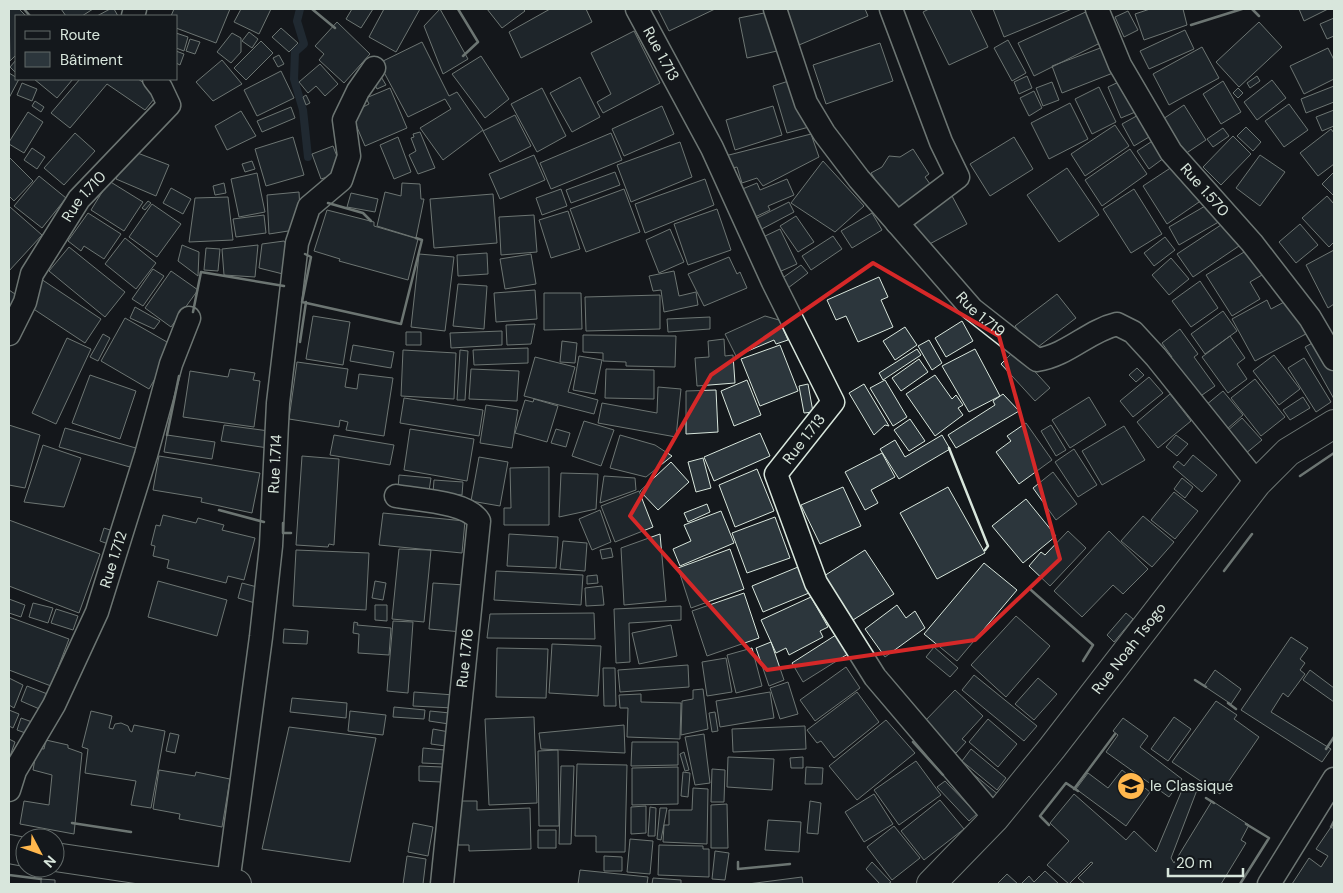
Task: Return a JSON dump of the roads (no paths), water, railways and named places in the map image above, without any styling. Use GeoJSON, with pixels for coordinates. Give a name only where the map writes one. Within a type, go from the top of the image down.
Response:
{"type":"FeatureCollection","features":[{"type":"Feature","properties":{"kind":"main road","name":"Rue Noah Tsogo"},"geometry":{"type":"LineString","coordinates":[[931,884],[995,818],[1052,748],[1257,483],[1288,452],[1334,424]]}},
{"type":"Feature","properties":{"kind":"main road"},"geometry":{"type":"LineString","coordinates":[[65,859],[232,884]]}},
{"type":"Feature","properties":{"kind":"street","name":"Rue 1.713"},"geometry":{"type":"LineString","coordinates":[[637,9],[712,148],[773,282],[833,402],[776,474],[816,582],[875,677],[995,818]]}},
{"type":"Feature","properties":{"kind":"street","name":"Rue 1.719"},"geometry":{"type":"LineString","coordinates":[[775,9],[806,103],[824,133],[859,179],[972,309],[1037,360],[1051,357],[1070,348],[1101,328],[1117,324],[1133,332],[1156,356],[1257,483]]}},
{"type":"Feature","properties":{"kind":"street"},"geometry":{"type":"LineString","coordinates":[[892,9],[941,142],[958,177],[897,223]]}},
{"type":"Feature","properties":{"kind":"street","name":"Rue 1.570"},"geometry":{"type":"LineString","coordinates":[[1097,9],[1120,65],[1171,152],[1252,243],[1310,318],[1334,359]]}},
{"type":"Feature","properties":{"kind":"street","name":"Rue 1.714"},"geometry":{"type":"LineString","coordinates":[[232,884],[271,546],[278,403],[297,243],[309,207],[341,180],[349,156],[344,120],[358,91],[374,68]]}},
{"type":"Feature","properties":{"kind":"street","name":"Rue 1.710"},"geometry":{"type":"LineString","coordinates":[[9,334],[25,302],[32,274],[79,199],[169,105],[155,80]]}},
{"type":"Feature","properties":{"kind":"street","name":"Rue 1.712"},"geometry":{"type":"LineString","coordinates":[[9,790],[15,771],[54,705],[97,612],[146,456],[171,364],[189,318]]}},
{"type":"Feature","properties":{"kind":"street","name":"Rue 1.716"},"geometry":{"type":"LineString","coordinates":[[396,496],[463,508],[474,514],[479,521],[442,884]]}},
{"type":"Feature","properties":{"kind":"street"},"geometry":{"type":"LineString","coordinates":[[1268,884],[1334,779]]}},
{"type":"Feature","properties":{"kind":"waterway"},"geometry":{"type":"LineString","coordinates":[[300,9],[297,21],[304,44],[295,52],[294,79],[303,110],[308,157]]}},
{"type":"Feature","properties":{"kind":"place","name":"le Classique"},"geometry":{"type":"Point","coordinates":[1131,786]}}]}
